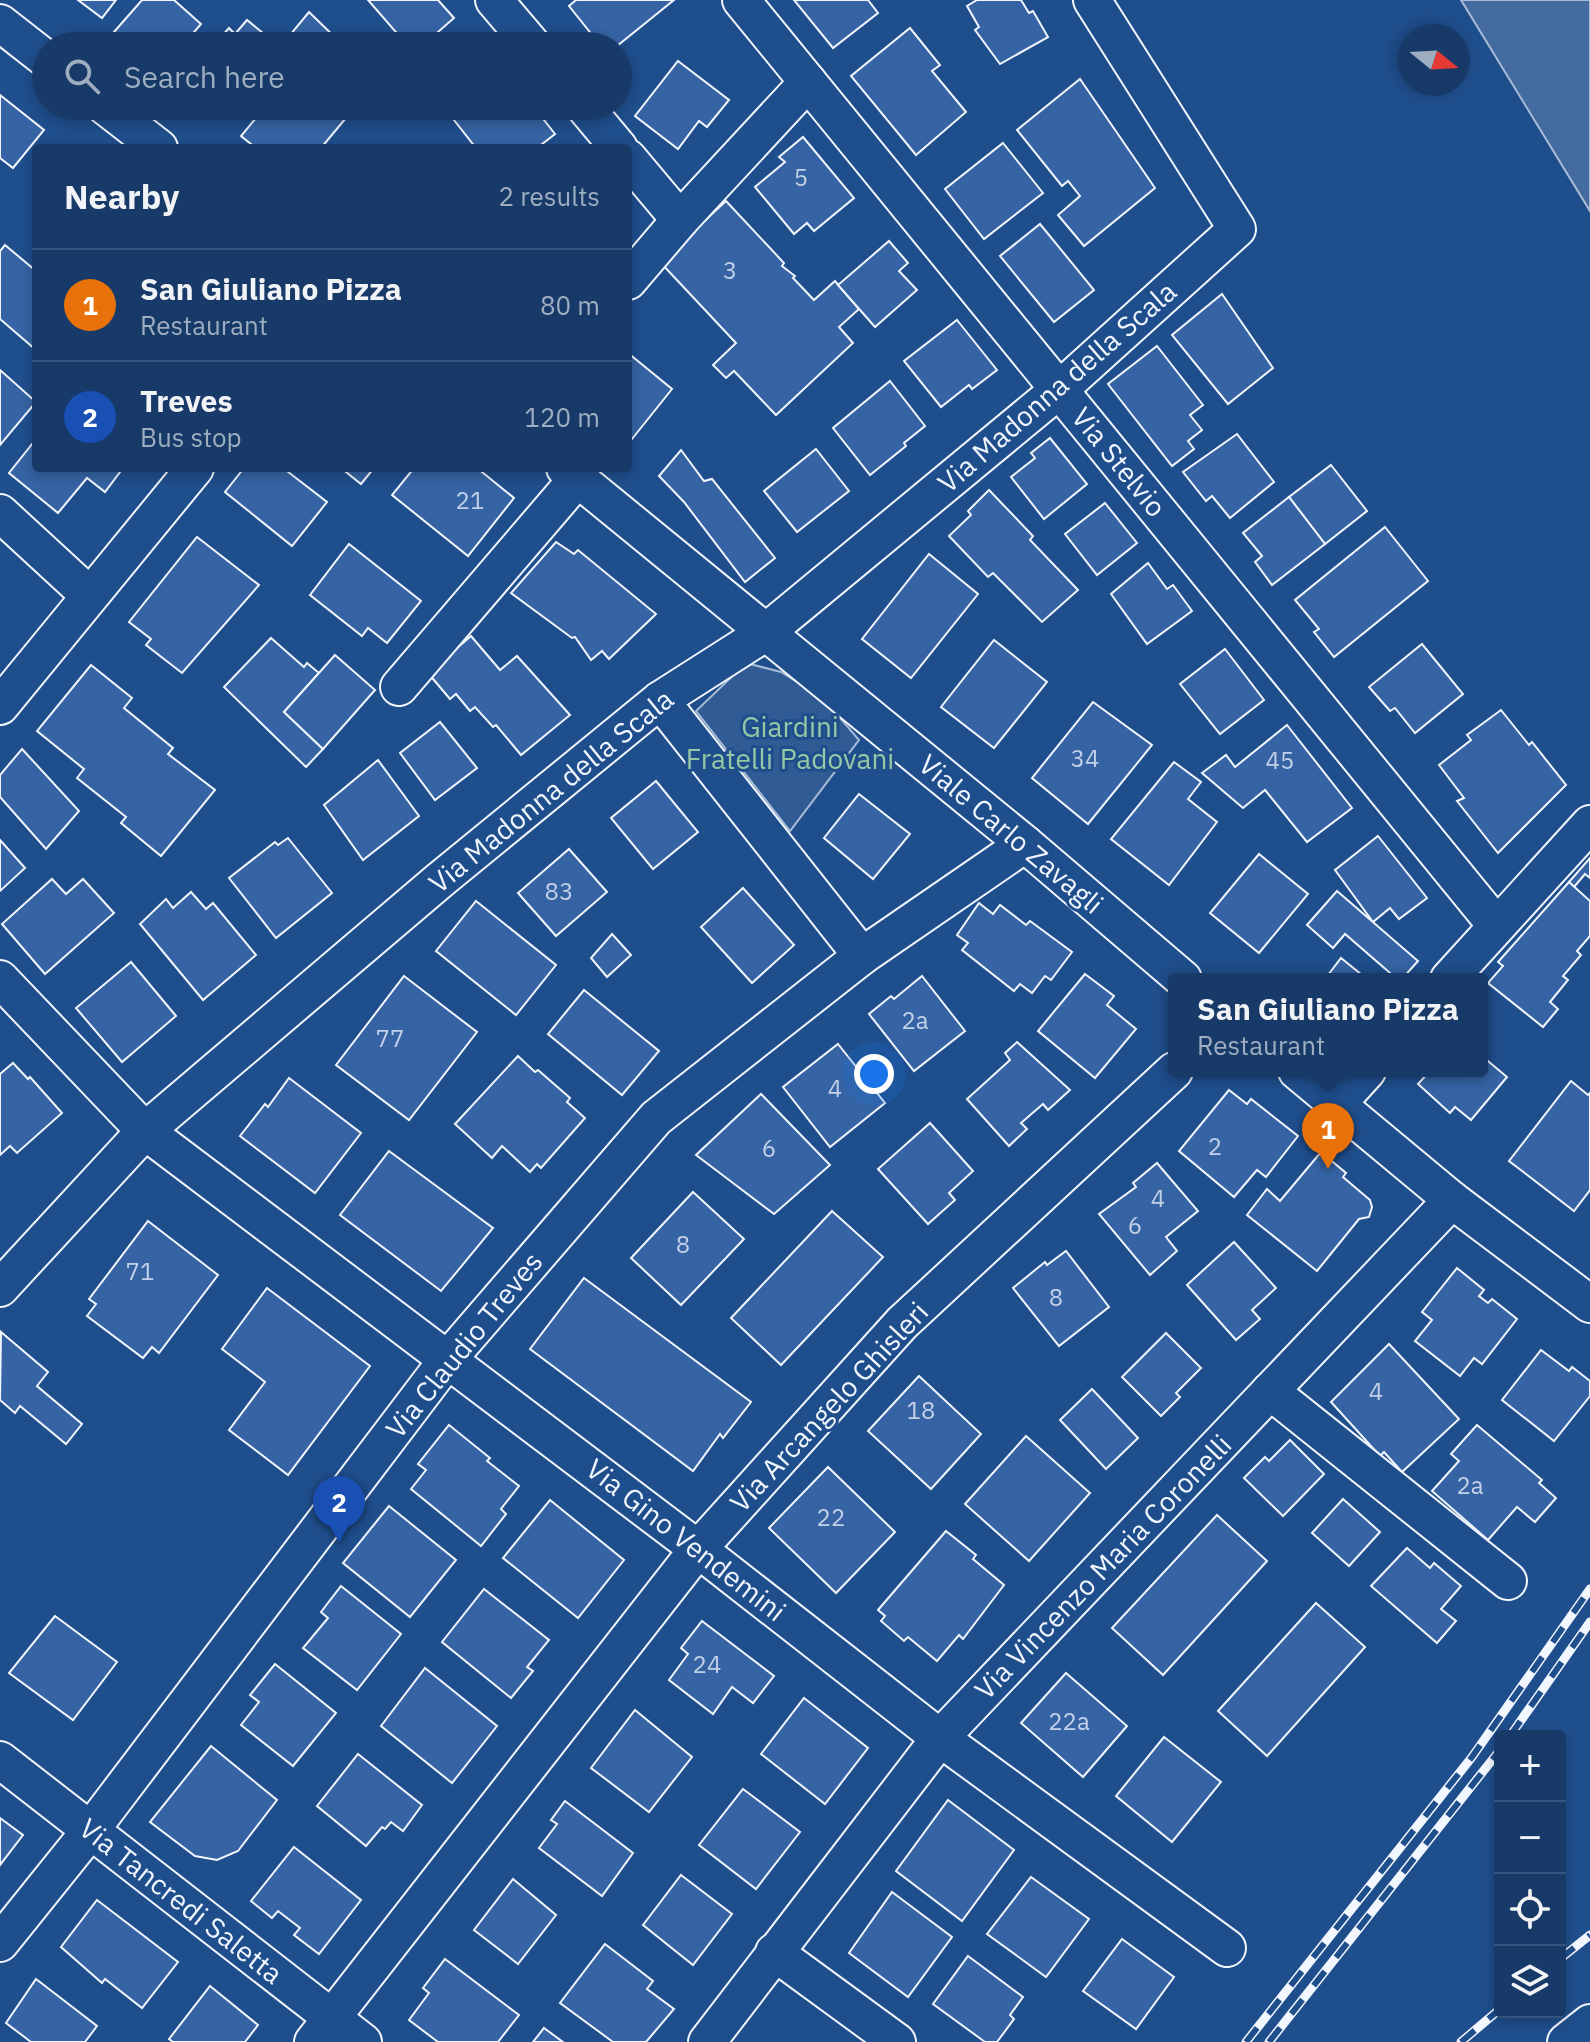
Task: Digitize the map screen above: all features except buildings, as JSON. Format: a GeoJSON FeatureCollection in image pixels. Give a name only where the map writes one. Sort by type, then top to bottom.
{"type":"FeatureCollection","features":[{"type":"Feature","properties":{"kind":"street"},"geometry":{"type":"LineString","coordinates":[[494,0],[521,32]]}},
{"type":"Feature","properties":{"kind":"street","name":"Via Stelvio"},"geometry":{"type":"LineString","coordinates":[[741,0],[1496,925]]}},
{"type":"Feature","properties":{"kind":"street","name":"Via Madonna della Scala"},"geometry":{"type":"LineString","coordinates":[[0,1288],[145,1131],[440,880],[660,700],[765,633],[1060,389],[1237,229],[1092,0]]}},
{"type":"Feature","properties":{"kind":"street"},"geometry":{"type":"LineString","coordinates":[[0,23],[32,48]]}},
{"type":"Feature","properties":{"kind":"street"},"geometry":{"type":"LineString","coordinates":[[632,276],[808,82]]}},
{"type":"Feature","properties":{"kind":"street"},"geometry":{"type":"LineString","coordinates":[[123,120],[154,144]]}},
{"type":"Feature","properties":{"kind":"street"},"geometry":{"type":"LineString","coordinates":[[596,120],[616,144]]}},
{"type":"Feature","properties":{"kind":"street"},"geometry":{"type":"LineString","coordinates":[[632,163],[680,220]]}},
{"type":"Feature","properties":{"kind":"street"},"geometry":{"type":"LineString","coordinates":[[0,706],[192,472]]}},
{"type":"Feature","properties":{"kind":"street","name":"Viale Carlo Zavagli"},"geometry":{"type":"LineString","coordinates":[[399,687],[572,473],[1025,844],[1176,973]]}},
{"type":"Feature","properties":{"kind":"street"},"geometry":{"type":"LineString","coordinates":[[0,513],[89,595]]}},
{"type":"Feature","properties":{"kind":"street"},"geometry":{"type":"LineString","coordinates":[[660,700],[862,956]]}},
{"type":"Feature","properties":{"kind":"street"},"geometry":{"type":"LineString","coordinates":[[1454,973],[1590,824]]}},
{"type":"Feature","properties":{"kind":"street","name":"Via Claudio Treves"},"geometry":{"type":"LineString","coordinates":[[0,1943],[90,1831],[448,1359],[656,1118],[862,956],[1025,844]]}},
{"type":"Feature","properties":{"kind":"street","name":"Via Gino Vendemini"},"geometry":{"type":"LineString","coordinates":[[0,979],[145,1131],[698,1549],[940,1738],[1227,1948]]}},
{"type":"Feature","properties":{"kind":"street","name":"Via Arcangelo Ghisleri"},"geometry":{"type":"LineString","coordinates":[[322,2030],[698,1549],[902,1323],[1168,1077]]}},
{"type":"Feature","properties":{"kind":"street"},"geometry":{"type":"LineString","coordinates":[[1305,1077],[1452,1200],[1590,1304]]}},
{"type":"Feature","properties":{"kind":"street"},"geometry":{"type":"LineString","coordinates":[[1338,1103],[1362,1077]]}},
{"type":"Feature","properties":{"kind":"street","name":"Via Vincenzo Maria Coronelli"},"geometry":{"type":"LineString","coordinates":[[707,2042],[940,1738],[1452,1200]]}},
{"type":"Feature","properties":{"kind":"street"},"geometry":{"type":"LineString","coordinates":[[1270,1391],[1508,1581]]}},
{"type":"Feature","properties":{"kind":"street","name":"Via Tancredi Saletta"},"geometry":{"type":"LineString","coordinates":[[0,1760],[90,1831],[322,2030],[363,2042]]}},
{"type":"Feature","properties":{"kind":"street"},"geometry":{"type":"LineString","coordinates":[[774,1952],[897,2042]]}},
{"type":"Feature","properties":{"kind":"street"},"geometry":{"type":"LineString","coordinates":[[1566,2042],[1590,2023]]}},
{"type":"Feature","properties":{"kind":"shaded area"},"geometry":{"type":"Polygon","coordinates":[[[1461,0],[1590,0],[1590,211],[1461,0]]]}},
{"type":"Feature","properties":{"kind":"shaded area","name":"Giardini Fratelli Padovani"},"geometry":{"type":"Polygon","coordinates":[[[746,663],[781,672],[824,699],[859,740],[790,831],[696,711],[746,663]]]}},
{"type":"Feature","properties":{"kind":"railway"},"geometry":{"type":"LineString","coordinates":[[1246,2042],[1472,1757],[1590,1589]]}},
{"type":"Feature","properties":{"kind":"railway"},"geometry":{"type":"LineString","coordinates":[[1514,1730],[1590,1622]]}},
{"type":"Feature","properties":{"kind":"railway"},"geometry":{"type":"LineString","coordinates":[[1269,2042],[1494,1758]]}},
{"type":"Feature","properties":{"kind":"railway"},"geometry":{"type":"LineString","coordinates":[[1566,1954],[1590,1935]]}},
{"type":"Feature","properties":{"kind":"railway"},"geometry":{"type":"LineString","coordinates":[[1461,2042],[1494,2014]]}},
{"type":"Feature","properties":{"kind":"place","name":"San Giuliano Pizza"},"geometry":{"type":"Point","coordinates":[1328,1169]}},
{"type":"Feature","properties":{"kind":"place","name":"Treves"},"geometry":{"type":"Point","coordinates":[339,1542]}}]}
